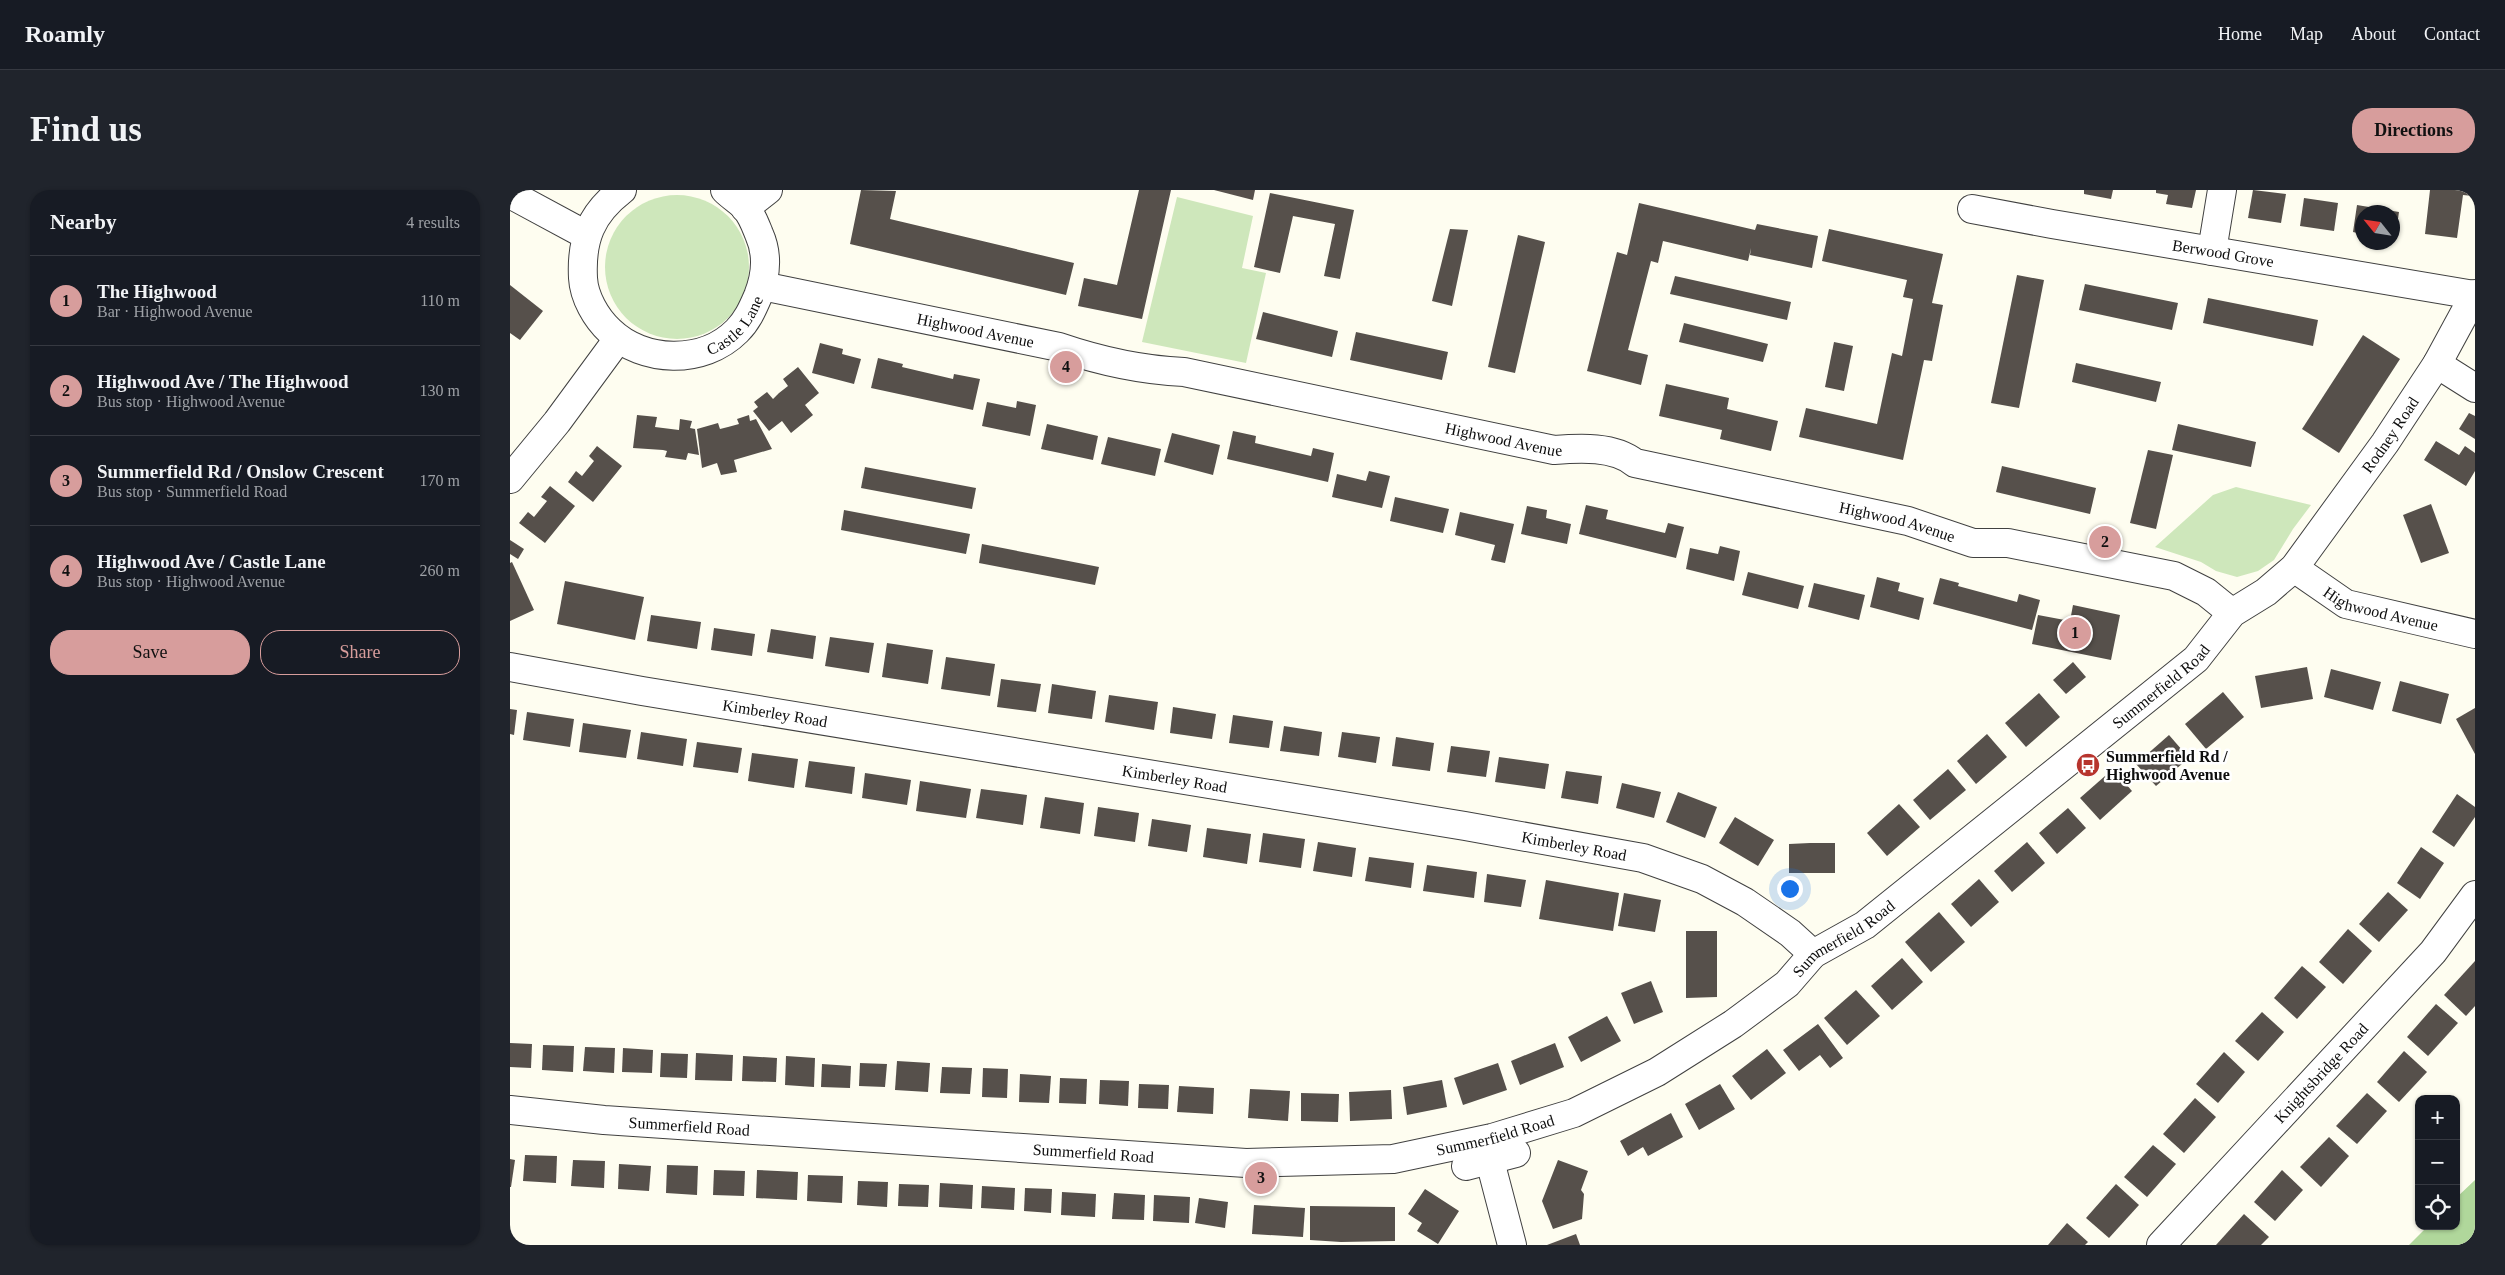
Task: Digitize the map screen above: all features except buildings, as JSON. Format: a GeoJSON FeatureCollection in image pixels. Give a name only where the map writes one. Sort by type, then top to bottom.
{"type":"FeatureCollection","features":[{"type":"Feature","properties":{"kind":"street","name":"Castle Lane"},"geometry":{"type":"LineString","coordinates":[[622,190],[605,204],[586,235],[582,256],[583,284],[590,303],[603,325],[618,339],[650,354],[682,356],[710,349],[736,333],[750,315],[762,286],[765,258],[762,242],[752,218],[745,208],[725,190]]}},
{"type":"Feature","properties":{"kind":"street"},"geometry":{"type":"LineString","coordinates":[[745,208],[768,190]]}},
{"type":"Feature","properties":{"kind":"street"},"geometry":{"type":"LineString","coordinates":[[2212,251],[2222,190]]}},
{"type":"Feature","properties":{"kind":"street"},"geometry":{"type":"LineString","coordinates":[[510,194],[586,235]]}},
{"type":"Feature","properties":{"kind":"street","name":"Berwood Grove"},"geometry":{"type":"LineString","coordinates":[[1972,209],[2475,294]]}},
{"type":"Feature","properties":{"kind":"street","name":"Highwood Avenue"},"geometry":{"type":"LineString","coordinates":[[762,286],[1059,346],[1100,362],[1146,370],[1184,372],[1554,450],[1581,448],[1626,456],[1635,463],[1908,521],[1973,543],[2008,543],[2174,576],[2206,592],[2232,612]]}},
{"type":"Feature","properties":{"kind":"street","name":"Rodney Road"},"geometry":{"type":"LineString","coordinates":[[2294,568],[2385,443],[2437,364],[2475,294]]}},
{"type":"Feature","properties":{"kind":"street"},"geometry":{"type":"LineString","coordinates":[[510,479],[557,422],[618,339]]}},
{"type":"Feature","properties":{"kind":"street"},"geometry":{"type":"LineString","coordinates":[[2437,364],[2475,388]]}},
{"type":"Feature","properties":{"kind":"street","name":"Highwood Avenue"},"geometry":{"type":"LineString","coordinates":[[2294,568],[2346,604],[2475,634]]}},
{"type":"Feature","properties":{"kind":"street","name":"Summerfield Road"},"geometry":{"type":"LineString","coordinates":[[510,1110],[604,1120],[1246,1163],[1394,1159],[1492,1138],[1574,1113],[1657,1072],[1733,1024],[1787,984],[1814,954],[1865,924],[2196,659],[2232,612],[2266,592],[2294,568]]}},
{"type":"Feature","properties":{"kind":"street","name":"Kimberley Road"},"geometry":{"type":"LineString","coordinates":[[510,667],[642,691],[1465,826],[1643,858],[1702,878],[1745,902],[1790,933],[1814,954]]}},
{"type":"Feature","properties":{"kind":"street","name":"Knightsbridge Road"},"geometry":{"type":"LineString","coordinates":[[2160,1245],[2433,952],[2475,895]]}},
{"type":"Feature","properties":{"kind":"street"},"geometry":{"type":"LineString","coordinates":[[1512,1245],[1478,1164],[1516,1153]]}},
{"type":"Feature","properties":{"kind":"green space"},"geometry":{"type":"Polygon","coordinates":[[[677,195],[705,200],[728,216],[744,239],[749,267],[744,295],[728,318],[705,334],[677,339],[649,334],[626,318],[610,295],[605,267],[610,239],[626,216],[649,200],[677,195]]]}},
{"type":"Feature","properties":{"kind":"green space"},"geometry":{"type":"Polygon","coordinates":[[[1177,197],[1253,216],[1242,268],[1266,273],[1246,363],[1142,342],[1177,197]]]}},
{"type":"Feature","properties":{"kind":"green space"},"geometry":{"type":"Polygon","coordinates":[[[2236,487],[2311,505],[2293,529],[2274,560],[2258,571],[2237,577],[2216,571],[2201,562],[2155,547],[2213,495],[2236,487]]]}},
{"type":"Feature","properties":{"kind":"green space"},"geometry":{"type":"Polygon","coordinates":[[[2475,1180],[2475,1245],[2409,1245],[2424,1230],[2460,1230],[2460,1194],[2475,1180]]]}},
{"type":"Feature","properties":{"kind":"place","name":"Highwood Ave / Castle Lane"},"geometry":{"type":"Point","coordinates":[1066,367]}},
{"type":"Feature","properties":{"kind":"place","name":"Highwood Ave / The Highwood"},"geometry":{"type":"Point","coordinates":[2105,542]}},
{"type":"Feature","properties":{"kind":"place","name":"The Highwood"},"geometry":{"type":"Point","coordinates":[2075,633]}},
{"type":"Feature","properties":{"kind":"place","name":"Summerfield Rd / Highwood Avenue"},"geometry":{"type":"Point","coordinates":[2088,765]}},
{"type":"Feature","properties":{"kind":"place","name":"Summerfield Rd / Onslow Crescent"},"geometry":{"type":"Point","coordinates":[1261,1178]}}]}
